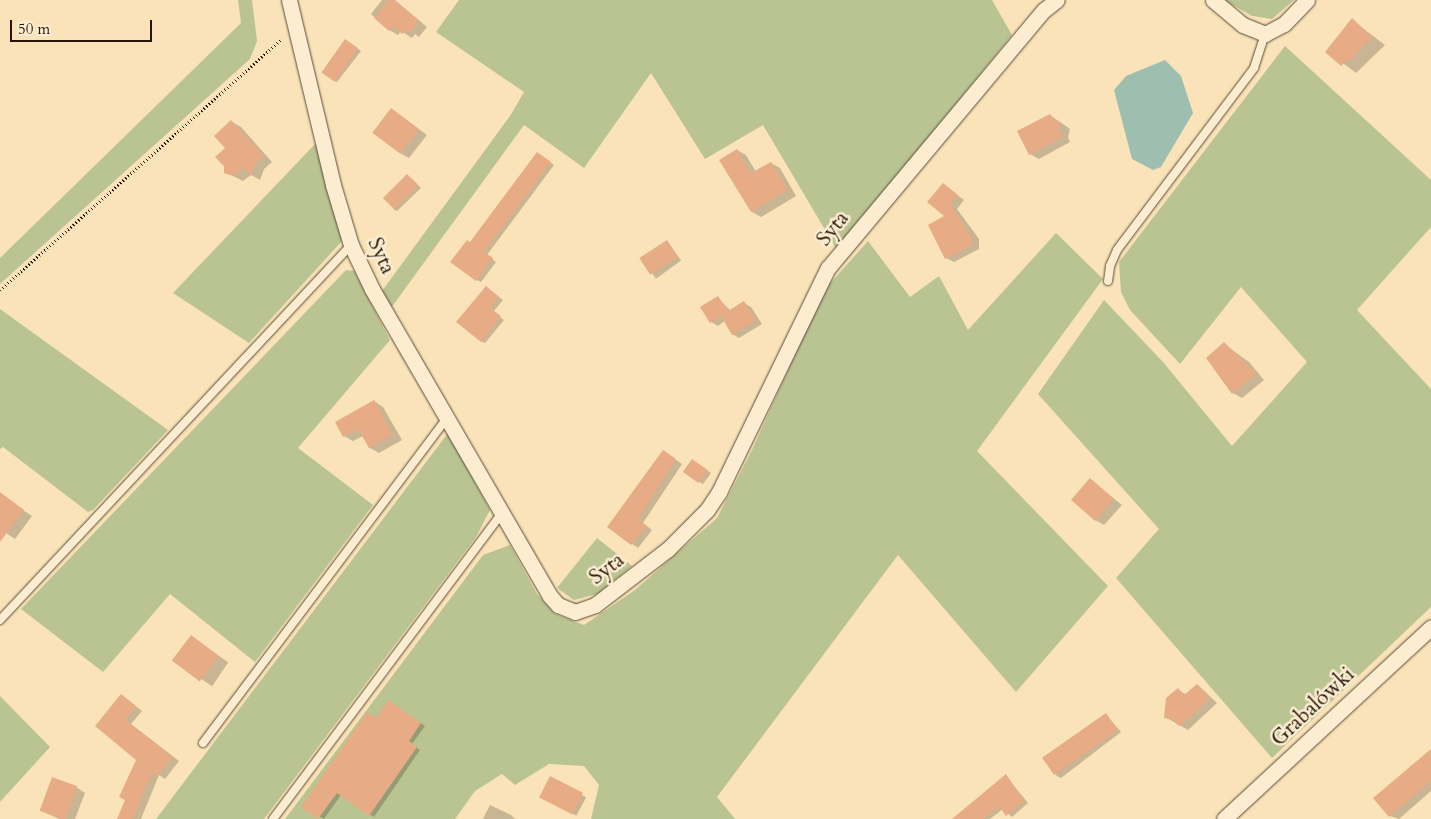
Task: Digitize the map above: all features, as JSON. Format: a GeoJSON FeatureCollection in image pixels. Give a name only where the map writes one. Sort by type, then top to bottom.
{"type":"FeatureCollection","features":[{"type":"Feature","properties":{"kind":"street","name":"Syta"},"geometry":{"type":"LineString","coordinates":[[289,0],[333,185],[351,245],[398,338],[550,596],[558,605],[575,612],[596,605],[688,532],[719,492],[828,268],[1044,10],[1057,0]]}},
{"type":"Feature","properties":{"kind":"street"},"geometry":{"type":"LineString","coordinates":[[1213,0],[1243,25],[1265,34],[1284,24],[1307,0]]}},
{"type":"Feature","properties":{"kind":"street","name":"Grabalówki"},"geometry":{"type":"LineString","coordinates":[[1224,819],[1431,627]]}},
{"type":"Feature","properties":{"kind":"lane"},"geometry":{"type":"LineString","coordinates":[[1108,281],[1117,250],[1254,68],[1265,34]]}},
{"type":"Feature","properties":{"kind":"lane"},"geometry":{"type":"LineString","coordinates":[[0,620],[351,245]]}},
{"type":"Feature","properties":{"kind":"lane"},"geometry":{"type":"LineString","coordinates":[[203,743],[446,419]]}},
{"type":"Feature","properties":{"kind":"lane"},"geometry":{"type":"LineString","coordinates":[[274,819],[501,514]]}},
{"type":"Feature","properties":{"kind":"path"},"geometry":{"type":"LineString","coordinates":[[0,290],[296,27]]}},
{"type":"Feature","properties":{"kind":"green space"},"geometry":{"type":"Polygon","coordinates":[[[238,0],[252,0],[257,41],[250,59],[0,284],[0,258],[241,23],[238,0]]]}},
{"type":"Feature","properties":{"kind":"green space"},"geometry":{"type":"Polygon","coordinates":[[[459,0],[992,0],[1012,35],[837,250],[763,125],[705,159],[651,73],[584,168],[524,125],[391,308],[382,291],[510,116],[524,92],[436,32],[459,0]]]}},
{"type":"Feature","properties":{"kind":"green space"},"geometry":{"type":"Polygon","coordinates":[[[1224,0],[1294,0],[1272,19],[1252,16],[1224,0]]]}},
{"type":"Feature","properties":{"kind":"green space"},"geometry":{"type":"Polygon","coordinates":[[[1285,46],[1431,180],[1431,227],[1357,310],[1431,389],[1431,607],[1272,758],[1116,578],[1159,529],[1038,394],[1104,300],[1163,362],[1232,446],[1307,362],[1241,287],[1180,364],[1130,310],[1121,292],[1119,262],[1285,46]]]}},
{"type":"Feature","properties":{"kind":"green space"},"geometry":{"type":"Polygon","coordinates":[[[317,142],[342,241],[249,343],[173,293],[317,142]]]}},
{"type":"Feature","properties":{"kind":"green space"},"geometry":{"type":"Polygon","coordinates":[[[1056,233],[1103,279],[977,451],[1108,586],[1016,692],[898,555],[717,797],[735,819],[591,819],[599,785],[584,766],[549,764],[515,785],[502,774],[475,791],[455,819],[285,819],[483,555],[510,545],[537,594],[555,614],[584,625],[635,590],[717,518],[752,450],[824,290],[868,241],[910,297],[939,276],[968,330],[1056,233]]]}},
{"type":"Feature","properties":{"kind":"green space"},"geometry":{"type":"Polygon","coordinates":[[[346,270],[354,271],[390,340],[298,448],[373,505],[255,662],[170,594],[103,672],[21,609],[346,270]]]}},
{"type":"Feature","properties":{"kind":"green space"},"geometry":{"type":"Polygon","coordinates":[[[0,309],[168,430],[93,510],[88,512],[3,447],[0,449],[0,309]]]}},
{"type":"Feature","properties":{"kind":"green space"},"geometry":{"type":"Polygon","coordinates":[[[448,433],[490,510],[476,537],[264,819],[156,819],[448,433]]]}},
{"type":"Feature","properties":{"kind":"green space"},"geometry":{"type":"Polygon","coordinates":[[[597,538],[632,566],[597,594],[574,600],[557,588],[597,538]]]}},
{"type":"Feature","properties":{"kind":"green space"},"geometry":{"type":"Polygon","coordinates":[[[0,696],[50,747],[0,802],[0,696]]]}},
{"type":"Feature","properties":{"kind":"shaded area"},"geometry":{"type":"Polygon","coordinates":[[[1165,60],[1181,76],[1193,113],[1161,167],[1153,170],[1132,159],[1114,90],[1126,76],[1165,60]]]}},
{"type":"Feature","properties":{"kind":"building"},"geometry":{"type":"Polygon","coordinates":[[[388,0],[394,0],[419,21],[410,33],[406,29],[402,34],[393,26],[389,31],[374,18],[388,0]]]}},
{"type":"Feature","properties":{"kind":"building"},"geometry":{"type":"Polygon","coordinates":[[[1352,18],[1372,37],[1349,62],[1347,60],[1341,66],[1325,52],[1352,18]]]}},
{"type":"Feature","properties":{"kind":"building"},"geometry":{"type":"Polygon","coordinates":[[[345,39],[358,48],[335,82],[321,73],[345,39]]]}},
{"type":"Feature","properties":{"kind":"building"},"geometry":{"type":"Polygon","coordinates":[[[391,108],[419,129],[400,154],[372,133],[391,108]]]}},
{"type":"Feature","properties":{"kind":"building"},"geometry":{"type":"Polygon","coordinates":[[[1050,114],[1054,120],[1061,123],[1059,131],[1062,137],[1029,155],[1017,131],[1050,114]]]}},
{"type":"Feature","properties":{"kind":"building"},"geometry":{"type":"Polygon","coordinates":[[[231,120],[264,156],[255,164],[251,176],[244,168],[233,176],[224,173],[224,166],[215,157],[225,148],[214,136],[231,120]]]}},
{"type":"Feature","properties":{"kind":"building"},"geometry":{"type":"Polygon","coordinates":[[[737,149],[751,173],[771,162],[788,190],[751,212],[719,160],[737,149]]]}},
{"type":"Feature","properties":{"kind":"building"},"geometry":{"type":"Polygon","coordinates":[[[537,152],[551,162],[484,252],[493,258],[476,281],[450,262],[467,240],[470,242],[537,152]]]}},
{"type":"Feature","properties":{"kind":"building"},"geometry":{"type":"Polygon","coordinates":[[[407,174],[418,185],[394,209],[383,198],[407,174]]]}},
{"type":"Feature","properties":{"kind":"building"},"geometry":{"type":"Polygon","coordinates":[[[943,183],[958,195],[950,204],[972,238],[972,245],[945,259],[928,225],[944,216],[927,202],[943,183]]]}},
{"type":"Feature","properties":{"kind":"building"},"geometry":{"type":"Polygon","coordinates":[[[667,240],[678,257],[650,275],[639,258],[667,240]]]}},
{"type":"Feature","properties":{"kind":"building"},"geometry":{"type":"Polygon","coordinates":[[[486,286],[499,297],[490,308],[501,316],[481,342],[456,322],[486,286]]]}},
{"type":"Feature","properties":{"kind":"building"},"geometry":{"type":"Polygon","coordinates":[[[718,296],[728,311],[744,301],[756,320],[732,335],[721,316],[710,323],[700,307],[718,296]]]}},
{"type":"Feature","properties":{"kind":"building"},"geometry":{"type":"Polygon","coordinates":[[[1224,342],[1256,374],[1232,394],[1206,358],[1224,342]]]}},
{"type":"Feature","properties":{"kind":"building"},"geometry":{"type":"Polygon","coordinates":[[[374,400],[393,435],[369,448],[358,429],[343,437],[335,422],[374,400]]]}},
{"type":"Feature","properties":{"kind":"building"},"geometry":{"type":"Polygon","coordinates":[[[663,450],[676,459],[638,519],[647,526],[631,545],[607,527],[663,450]]]}},
{"type":"Feature","properties":{"kind":"building"},"geometry":{"type":"Polygon","coordinates":[[[692,459],[708,470],[698,483],[683,472],[692,459]]]}},
{"type":"Feature","properties":{"kind":"building"},"geometry":{"type":"Polygon","coordinates":[[[1090,478],[1114,499],[1095,521],[1071,500],[1090,478]]]}},
{"type":"Feature","properties":{"kind":"building"},"geometry":{"type":"Polygon","coordinates":[[[0,492],[24,510],[0,542],[0,492]]]}},
{"type":"Feature","properties":{"kind":"building"},"geometry":{"type":"Polygon","coordinates":[[[191,635],[219,656],[200,682],[172,661],[191,635]]]}},
{"type":"Feature","properties":{"kind":"building"},"geometry":{"type":"Polygon","coordinates":[[[1197,684],[1209,698],[1197,711],[1179,726],[1172,719],[1164,718],[1166,698],[1178,688],[1184,695],[1197,684]]]}},
{"type":"Feature","properties":{"kind":"building"},"geometry":{"type":"Polygon","coordinates":[[[121,694],[136,706],[125,720],[173,757],[157,776],[152,772],[133,819],[117,819],[125,800],[119,797],[136,760],[95,726],[121,694]]]}},
{"type":"Feature","properties":{"kind":"building"},"geometry":{"type":"Polygon","coordinates":[[[388,700],[421,723],[409,741],[417,747],[369,816],[337,793],[318,819],[301,807],[367,712],[376,718],[388,700]]]}},
{"type":"Feature","properties":{"kind":"building"},"geometry":{"type":"Polygon","coordinates":[[[1106,713],[1118,730],[1054,775],[1042,758],[1106,713]]]}},
{"type":"Feature","properties":{"kind":"building"},"geometry":{"type":"Polygon","coordinates":[[[1431,749],[1431,781],[1389,817],[1373,798],[1431,749]]]}},
{"type":"Feature","properties":{"kind":"building"},"geometry":{"type":"Polygon","coordinates":[[[1006,774],[1024,801],[1017,807],[1006,816],[999,806],[984,819],[952,819],[1006,774]]]}},
{"type":"Feature","properties":{"kind":"building"},"geometry":{"type":"Polygon","coordinates":[[[550,776],[583,793],[572,814],[539,797],[550,776]]]}},
{"type":"Feature","properties":{"kind":"building"},"geometry":{"type":"Polygon","coordinates":[[[52,777],[77,786],[65,819],[40,811],[52,777]]]}}]}
